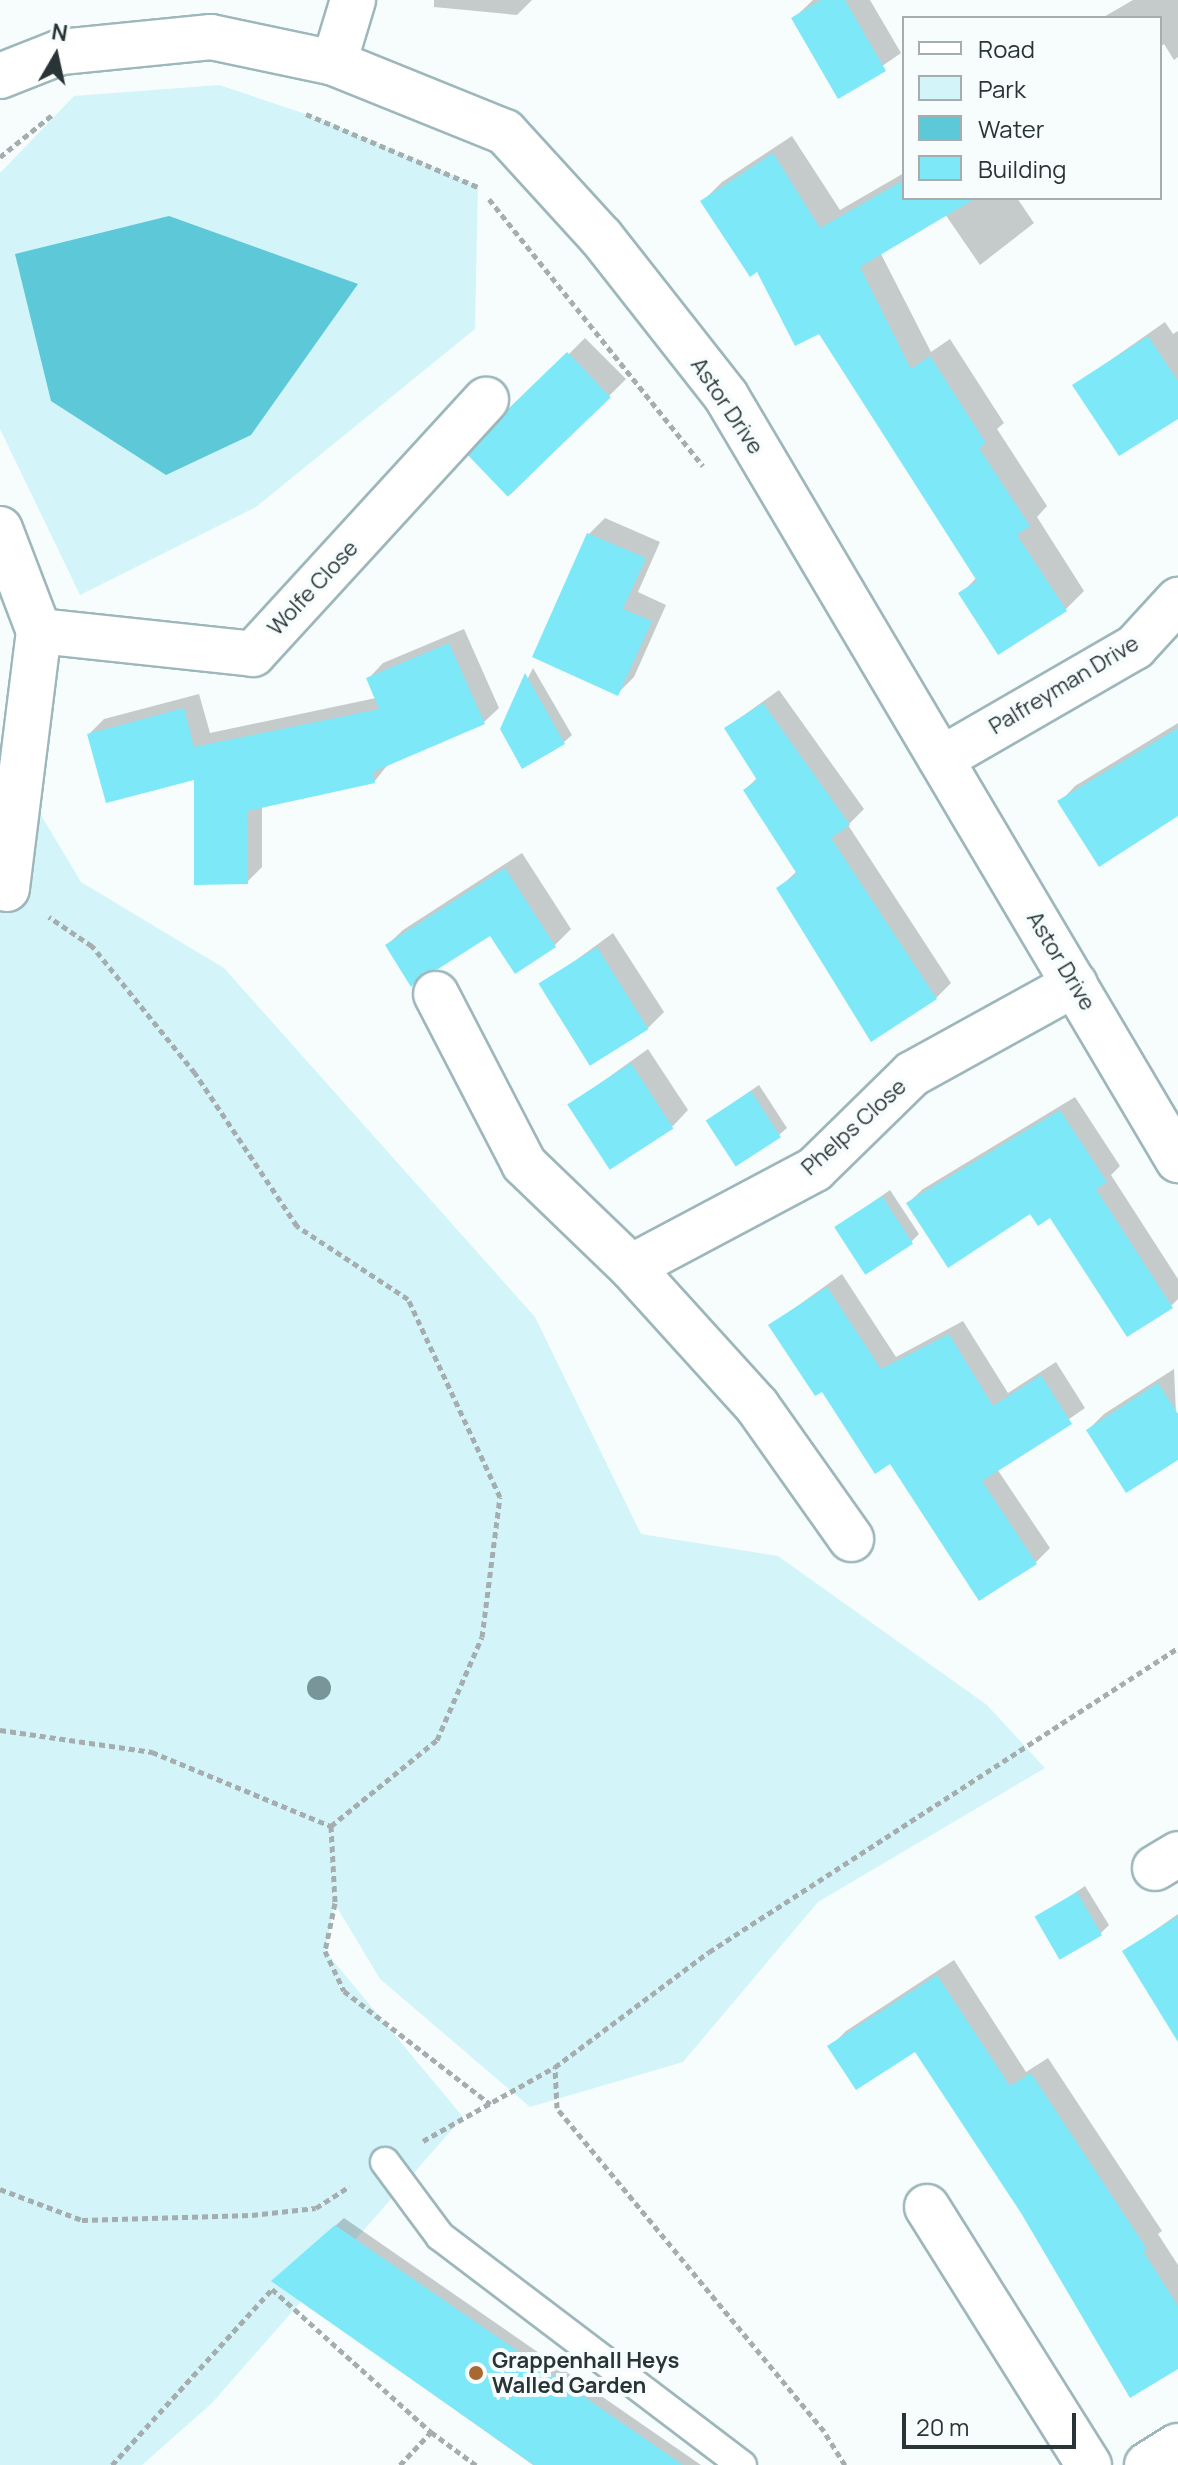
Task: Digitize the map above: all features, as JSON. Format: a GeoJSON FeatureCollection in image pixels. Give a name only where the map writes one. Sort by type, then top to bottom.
{"type":"FeatureCollection","features":[{"type":"Feature","properties":{"kind":"street"},"geometry":{"type":"LineString","coordinates":[[334,63],[353,0]]}},
{"type":"Feature","properties":{"kind":"street","name":"Astor Drive"},"geometry":{"type":"LineString","coordinates":[[0,76],[61,52],[211,37],[334,63],[505,132],[611,249],[726,396],[1178,1160]]}},
{"type":"Feature","properties":{"kind":"street","name":"Wolfe Close"},"geometry":{"type":"LineString","coordinates":[[39,631],[253,654],[486,400]]}},
{"type":"Feature","properties":{"kind":"street"},"geometry":{"type":"LineString","coordinates":[[0,529],[39,631],[7,889]]}},
{"type":"Feature","properties":{"kind":"street","name":"Palfreyman Drive"},"geometry":{"type":"LineString","coordinates":[[941,759],[1135,647],[1178,600]]}},
{"type":"Feature","properties":{"kind":"street","name":"Phelps Close"},"geometry":{"type":"LineString","coordinates":[[631,1267],[815,1169],[912,1074],[1075,984]]}},
{"type":"Feature","properties":{"kind":"street"},"geometry":{"type":"LineString","coordinates":[[436,994],[524,1164],[631,1267],[757,1406],[851,1539]]}},
{"type":"Feature","properties":{"kind":"street"},"geometry":{"type":"LineString","coordinates":[[927,2207],[1089,2465]]}},
{"type":"Feature","properties":{"kind":"street"},"geometry":{"type":"LineString","coordinates":[[1147,2465],[1178,2446]]}},
{"type":"Feature","properties":{"kind":"lane"},"geometry":{"type":"LineString","coordinates":[[385,2162],[440,2236],[742,2465]]}},
{"type":"Feature","properties":{"kind":"path"},"geometry":{"type":"LineString","coordinates":[[0,157],[64,104]]}},
{"type":"Feature","properties":{"kind":"path"},"geometry":{"type":"LineString","coordinates":[[290,109],[478,186],[708,474],[766,464]]}},
{"type":"Feature","properties":{"kind":"path"},"geometry":{"type":"LineString","coordinates":[[7,889],[92,946],[195,1073],[297,1226],[408,1299],[500,1497],[482,1637],[437,1740],[331,1826]]}},
{"type":"Feature","properties":{"kind":"path"},"geometry":{"type":"LineString","coordinates":[[0,2189],[82,2220],[252,2215],[316,2208],[385,2162],[555,2067],[709,1952],[1178,1648]]}},
{"type":"Feature","properties":{"kind":"path"},"geometry":{"type":"LineString","coordinates":[[0,1730],[152,1752],[331,1826]]}},
{"type":"Feature","properties":{"kind":"path"},"geometry":{"type":"LineString","coordinates":[[331,1826],[335,1903],[325,1951],[344,1991],[490,2104]]}},
{"type":"Feature","properties":{"kind":"path"},"geometry":{"type":"LineString","coordinates":[[555,2067],[557,2108],[824,2431],[845,2465]]}},
{"type":"Feature","properties":{"kind":"path"},"geometry":{"type":"LineString","coordinates":[[112,2465],[272,2289],[431,2432],[476,2465]]}},
{"type":"Feature","properties":{"kind":"path"},"geometry":{"type":"LineString","coordinates":[[400,2465],[431,2432]]}},
{"type":"Feature","properties":{"kind":"green space"},"geometry":{"type":"Polygon","coordinates":[[[219,85],[318,118],[478,186],[475,329],[256,507],[80,595],[0,429],[0,173],[74,96],[219,85]]]}},
{"type":"Feature","properties":{"kind":"green space"},"geometry":{"type":"Polygon","coordinates":[[[0,790],[26,790],[81,882],[224,968],[535,1317],[641,1534],[778,1556],[987,1705],[1045,1768],[818,1902],[683,2062],[530,2107],[380,1979],[335,1904],[325,1951],[463,2117],[212,2403],[142,2465],[0,2465],[0,790]]]}},
{"type":"Feature","properties":{"kind":"water"},"geometry":{"type":"Polygon","coordinates":[[[169,216],[358,284],[251,435],[166,475],[51,401],[15,254],[169,216]]]}},
{"type":"Feature","properties":{"kind":"building"},"geometry":{"type":"Polygon","coordinates":[[[821,0],[845,0],[886,71],[838,99],[791,18],[821,0]]]}},
{"type":"Feature","properties":{"kind":"building"},"geometry":{"type":"Polygon","coordinates":[[[773,153],[820,228],[902,181],[902,200],[973,200],[860,267],[911,369],[930,356],[986,443],[979,448],[1030,526],[1017,535],[1067,611],[998,655],[958,593],[977,581],[819,334],[795,346],[757,272],[750,277],[700,201],[773,153]]]}},
{"type":"Feature","properties":{"kind":"building"},"geometry":{"type":"Polygon","coordinates":[[[1148,336],[1178,381],[1178,419],[1119,456],[1072,385],[1148,336]]]}},
{"type":"Feature","properties":{"kind":"building"},"geometry":{"type":"Polygon","coordinates":[[[567,352],[611,397],[508,497],[464,451],[567,352]]]}},
{"type":"Feature","properties":{"kind":"building"},"geometry":{"type":"Polygon","coordinates":[[[587,533],[646,558],[623,609],[652,621],[618,696],[532,657],[587,533]]]}},
{"type":"Feature","properties":{"kind":"building"},"geometry":{"type":"Polygon","coordinates":[[[449,643],[485,724],[373,772],[375,783],[247,811],[248,884],[194,885],[194,780],[106,803],[87,734],[184,708],[194,747],[379,709],[366,678],[449,643]]]}},
{"type":"Feature","properties":{"kind":"building"},"geometry":{"type":"Polygon","coordinates":[[[525,673],[565,744],[522,769],[500,729],[525,673]]]}},
{"type":"Feature","properties":{"kind":"building"},"geometry":{"type":"Polygon","coordinates":[[[763,703],[850,825],[831,838],[937,999],[871,1042],[776,888],[797,874],[743,790],[757,780],[724,728],[763,703]]]}},
{"type":"Feature","properties":{"kind":"building"},"geometry":{"type":"Polygon","coordinates":[[[1178,728],[1178,816],[1099,867],[1057,801],[1178,728]]]}},
{"type":"Feature","properties":{"kind":"building"},"geometry":{"type":"Polygon","coordinates":[[[505,868],[556,947],[515,974],[490,936],[438,969],[424,972],[411,987],[385,945],[505,868]]]}},
{"type":"Feature","properties":{"kind":"building"},"geometry":{"type":"Polygon","coordinates":[[[597,947],[648,1029],[590,1066],[538,984],[597,947]]]}},
{"type":"Feature","properties":{"kind":"building"},"geometry":{"type":"Polygon","coordinates":[[[631,1063],[673,1128],[610,1170],[567,1104],[631,1063]]]}},
{"type":"Feature","properties":{"kind":"building"},"geometry":{"type":"Polygon","coordinates":[[[751,1091],[781,1137],[736,1167],[706,1120],[751,1091]]]}},
{"type":"Feature","properties":{"kind":"building"},"geometry":{"type":"Polygon","coordinates":[[[1060,1110],[1107,1182],[1096,1189],[1173,1308],[1127,1337],[1050,1218],[1038,1226],[1030,1214],[948,1268],[906,1203],[1060,1110]]]}},
{"type":"Feature","properties":{"kind":"building"},"geometry":{"type":"Polygon","coordinates":[[[882,1196],[913,1244],[865,1275],[834,1227],[882,1196]]]}},
{"type":"Feature","properties":{"kind":"building"},"geometry":{"type":"Polygon","coordinates":[[[827,1287],[881,1369],[949,1334],[993,1406],[1041,1375],[1072,1424],[982,1481],[1037,1564],[979,1601],[890,1464],[875,1474],[822,1392],[815,1396],[768,1325],[827,1287]]]}},
{"type":"Feature","properties":{"kind":"building"},"geometry":{"type":"Polygon","coordinates":[[[1158,1383],[1178,1414],[1178,1460],[1126,1493],[1086,1430],[1158,1383]]]}},
{"type":"Feature","properties":{"kind":"building"},"geometry":{"type":"Polygon","coordinates":[[[1077,1892],[1102,1935],[1060,1960],[1035,1916],[1077,1892]]]}},
{"type":"Feature","properties":{"kind":"building"},"geometry":{"type":"Polygon","coordinates":[[[1178,1916],[1178,2042],[1122,1951],[1178,1916]]]}},
{"type":"Feature","properties":{"kind":"building"},"geometry":{"type":"Polygon","coordinates":[[[937,1975],[1010,2086],[1031,2073],[1147,2249],[1143,2251],[1178,2306],[1178,2369],[1130,2398],[1021,2213],[915,2052],[856,2090],[827,2046],[937,1975]]]}},
{"type":"Feature","properties":{"kind":"building","name":"Grappenhall Heys Walled Garden"},"geometry":{"type":"Polygon","coordinates":[[[335,2225],[683,2465],[534,2465],[271,2281],[335,2225]]]}},
{"type":"Feature","properties":{"kind":"place","name":"Grappenhall Heys Walled Garden"},"geometry":{"type":"Point","coordinates":[476,2373]}}]}
